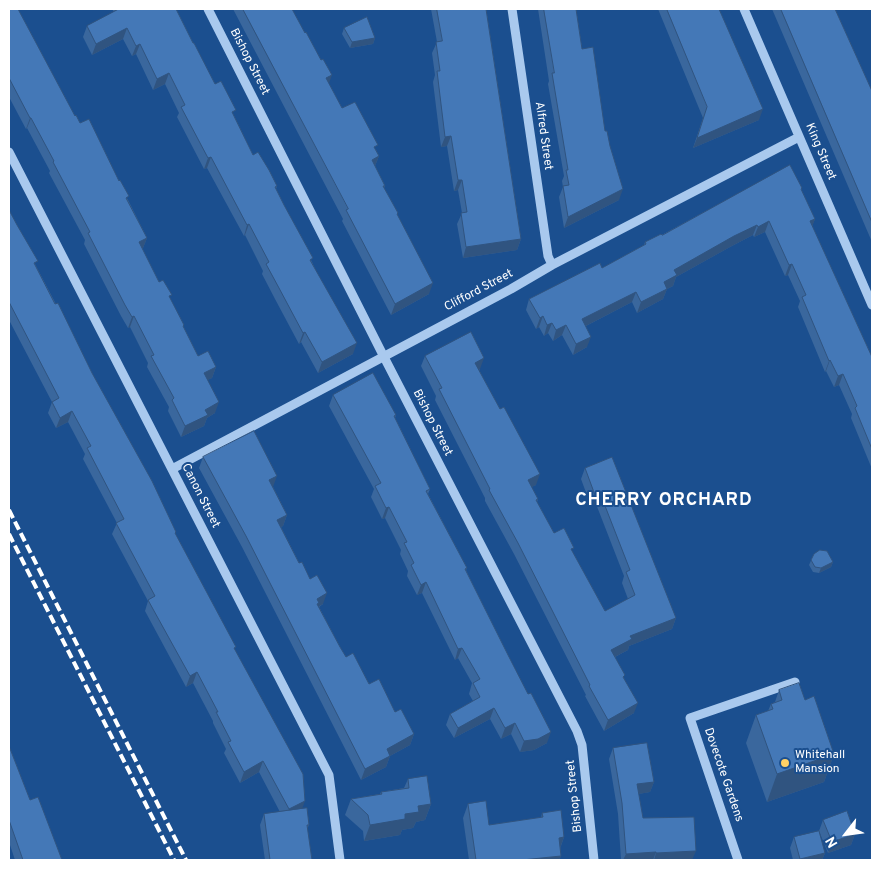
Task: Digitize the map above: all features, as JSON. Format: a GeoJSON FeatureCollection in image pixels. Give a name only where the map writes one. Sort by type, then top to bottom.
{"type":"FeatureCollection","features":[{"type":"Feature","properties":{"kind":"street","name":"Bishop Street"},"geometry":{"type":"LineString","coordinates":[[208,9],[384,357],[577,731],[582,746],[594,860]]}},
{"type":"Feature","properties":{"kind":"street","name":"Alfred Street"},"geometry":{"type":"LineString","coordinates":[[512,9],[548,256],[552,265]]}},
{"type":"Feature","properties":{"kind":"street","name":"King Street"},"geometry":{"type":"LineString","coordinates":[[744,9],[872,306]]}},
{"type":"Feature","properties":{"kind":"street","name":"Clifford Street"},"geometry":{"type":"LineString","coordinates":[[172,469],[384,357],[552,265],[799,137]]}},
{"type":"Feature","properties":{"kind":"street","name":"Canon Street"},"geometry":{"type":"LineString","coordinates":[[9,152],[329,775],[340,860]]}},
{"type":"Feature","properties":{"kind":"street","name":"Dovecote Gardens"},"geometry":{"type":"LineString","coordinates":[[738,860],[690,718],[795,682]]}},
{"type":"Feature","properties":{"kind":"building"},"geometry":{"type":"Polygon","coordinates":[[[9,9],[18,9],[80,123],[89,119],[119,181],[129,196],[126,198],[147,238],[139,242],[159,282],[163,280],[172,295],[169,296],[198,356],[208,351],[216,367],[204,373],[219,402],[205,410],[208,415],[185,426],[172,400],[174,398],[151,356],[154,355],[134,316],[132,317],[125,305],[54,161],[9,78],[9,9]]]}},
{"type":"Feature","properties":{"kind":"building"},"geometry":{"type":"Polygon","coordinates":[[[119,9],[176,9],[215,84],[221,81],[236,110],[232,112],[253,155],[258,152],[269,170],[284,205],[313,258],[310,260],[357,343],[322,362],[305,332],[303,333],[266,264],[269,262],[249,224],[247,225],[211,157],[208,158],[181,107],[185,105],[169,73],[157,79],[140,44],[136,46],[127,28],[96,44],[87,26],[119,9]]]}},
{"type":"Feature","properties":{"kind":"building"},"geometry":{"type":"Polygon","coordinates":[[[243,9],[292,9],[321,60],[323,59],[332,75],[326,78],[342,108],[355,102],[378,145],[374,147],[379,156],[372,160],[385,186],[383,186],[433,283],[395,304],[346,210],[348,209],[243,9]]]}},
{"type":"Feature","properties":{"kind":"building"},"geometry":{"type":"Polygon","coordinates":[[[437,9],[486,9],[521,239],[466,247],[461,213],[467,212],[462,180],[458,180],[451,136],[445,137],[437,71],[440,71],[436,42],[442,41],[437,9]]]}},
{"type":"Feature","properties":{"kind":"building"},"geometry":{"type":"Polygon","coordinates":[[[544,9],[576,9],[582,49],[593,47],[605,131],[607,131],[623,189],[568,217],[563,186],[569,185],[566,170],[568,170],[552,73],[554,73],[544,9]]]}},
{"type":"Feature","properties":{"kind":"building"},"geometry":{"type":"Polygon","coordinates":[[[667,9],[719,9],[763,109],[697,138],[707,107],[667,9]]]}},
{"type":"Feature","properties":{"kind":"building"},"geometry":{"type":"Polygon","coordinates":[[[781,9],[835,9],[872,91],[872,222],[781,9]]]}},
{"type":"Feature","properties":{"kind":"building"},"geometry":{"type":"Polygon","coordinates":[[[367,17],[375,38],[352,42],[344,28],[367,17]]]}},
{"type":"Feature","properties":{"kind":"building"},"geometry":{"type":"Polygon","coordinates":[[[790,165],[815,219],[810,221],[872,357],[872,449],[855,408],[857,406],[843,374],[838,376],[829,361],[802,297],[806,295],[792,264],[789,265],[769,221],[734,236],[674,270],[677,275],[664,282],[667,289],[641,302],[636,292],[582,319],[591,337],[576,344],[566,325],[556,330],[552,323],[547,325],[543,316],[540,318],[529,299],[600,263],[602,268],[646,244],[645,242],[662,235],[790,165]]]}},
{"type":"Feature","properties":{"kind":"building"},"geometry":{"type":"Polygon","coordinates":[[[9,210],[38,261],[34,263],[55,304],[58,303],[92,373],[152,481],[175,533],[236,647],[234,648],[303,774],[305,801],[289,809],[263,761],[244,772],[228,742],[231,741],[216,712],[218,712],[197,672],[190,676],[148,600],[155,596],[116,523],[124,519],[87,448],[91,446],[72,411],[60,418],[52,402],[59,398],[9,302],[9,210]]]}},
{"type":"Feature","properties":{"kind":"building"},"geometry":{"type":"Polygon","coordinates":[[[471,332],[484,358],[475,363],[500,409],[504,407],[540,474],[528,480],[538,499],[536,500],[554,533],[564,528],[574,548],[571,549],[605,611],[635,595],[626,572],[630,570],[600,493],[595,495],[585,468],[612,457],[676,618],[630,636],[632,639],[611,650],[625,675],[623,677],[638,703],[608,720],[489,490],[439,389],[442,388],[425,356],[471,332]]]}},
{"type":"Feature","properties":{"kind":"building"},"geometry":{"type":"Polygon","coordinates":[[[373,373],[396,415],[394,416],[430,489],[426,491],[467,568],[465,569],[528,694],[531,693],[551,732],[538,739],[524,741],[515,723],[505,728],[494,708],[458,728],[450,714],[480,697],[473,683],[480,679],[462,648],[458,649],[426,582],[421,585],[411,565],[414,563],[404,543],[407,542],[389,507],[386,508],[375,486],[381,483],[333,395],[373,373]]]}},
{"type":"Feature","properties":{"kind":"building"},"geometry":{"type":"Polygon","coordinates":[[[254,431],[277,476],[269,480],[287,515],[277,520],[299,563],[302,562],[310,579],[317,575],[327,593],[317,599],[319,603],[317,604],[346,657],[353,653],[369,684],[379,679],[395,712],[401,709],[414,734],[387,749],[390,756],[365,769],[246,536],[203,457],[254,431]]]}},
{"type":"Feature","properties":{"kind":"building"},"geometry":{"type":"Polygon","coordinates":[[[820,550],[827,551],[833,562],[821,568],[815,567],[811,560],[814,554],[820,550]]]}},
{"type":"Feature","properties":{"kind":"building"},"geometry":{"type":"Polygon","coordinates":[[[799,683],[805,700],[814,696],[834,754],[777,774],[756,715],[773,709],[771,704],[782,700],[779,690],[799,683]]]}},
{"type":"Feature","properties":{"kind":"building"},"geometry":{"type":"Polygon","coordinates":[[[647,743],[654,782],[637,784],[643,818],[694,817],[696,851],[626,854],[622,803],[613,748],[647,743]]]}},
{"type":"Feature","properties":{"kind":"building"},"geometry":{"type":"Polygon","coordinates":[[[9,746],[30,800],[38,797],[62,860],[23,860],[9,820],[9,746]]]}},
{"type":"Feature","properties":{"kind":"building"},"geometry":{"type":"Polygon","coordinates":[[[427,776],[431,804],[418,806],[419,812],[405,814],[405,819],[370,825],[368,815],[351,799],[409,788],[408,779],[427,776]]]}},
{"type":"Feature","properties":{"kind":"building"},"geometry":{"type":"Polygon","coordinates":[[[486,801],[489,825],[543,817],[542,813],[561,810],[564,837],[559,838],[561,856],[522,860],[476,860],[468,804],[486,801]]]}},
{"type":"Feature","properties":{"kind":"building"},"geometry":{"type":"Polygon","coordinates":[[[307,808],[309,825],[307,825],[312,860],[270,860],[264,814],[307,808]]]}},
{"type":"Feature","properties":{"kind":"building"},"geometry":{"type":"Polygon","coordinates":[[[847,811],[855,834],[832,842],[823,820],[847,811]]]}},
{"type":"Feature","properties":{"kind":"building"},"geometry":{"type":"Polygon","coordinates":[[[819,831],[825,853],[800,859],[794,837],[819,831]]]}},
{"type":"Feature","properties":{"kind":"railway"},"geometry":{"type":"LineString","coordinates":[[9,510],[186,860]]}},
{"type":"Feature","properties":{"kind":"railway"},"geometry":{"type":"LineString","coordinates":[[9,534],[174,860]]}},
{"type":"Feature","properties":{"kind":"place","name":"Whitehall Mansion"},"geometry":{"type":"Point","coordinates":[785,763]}},
{"type":"Feature","properties":{"kind":"district","name":"CHERRY ORCHARD"},"geometry":{"type":"Point","coordinates":[664,501]}}]}
